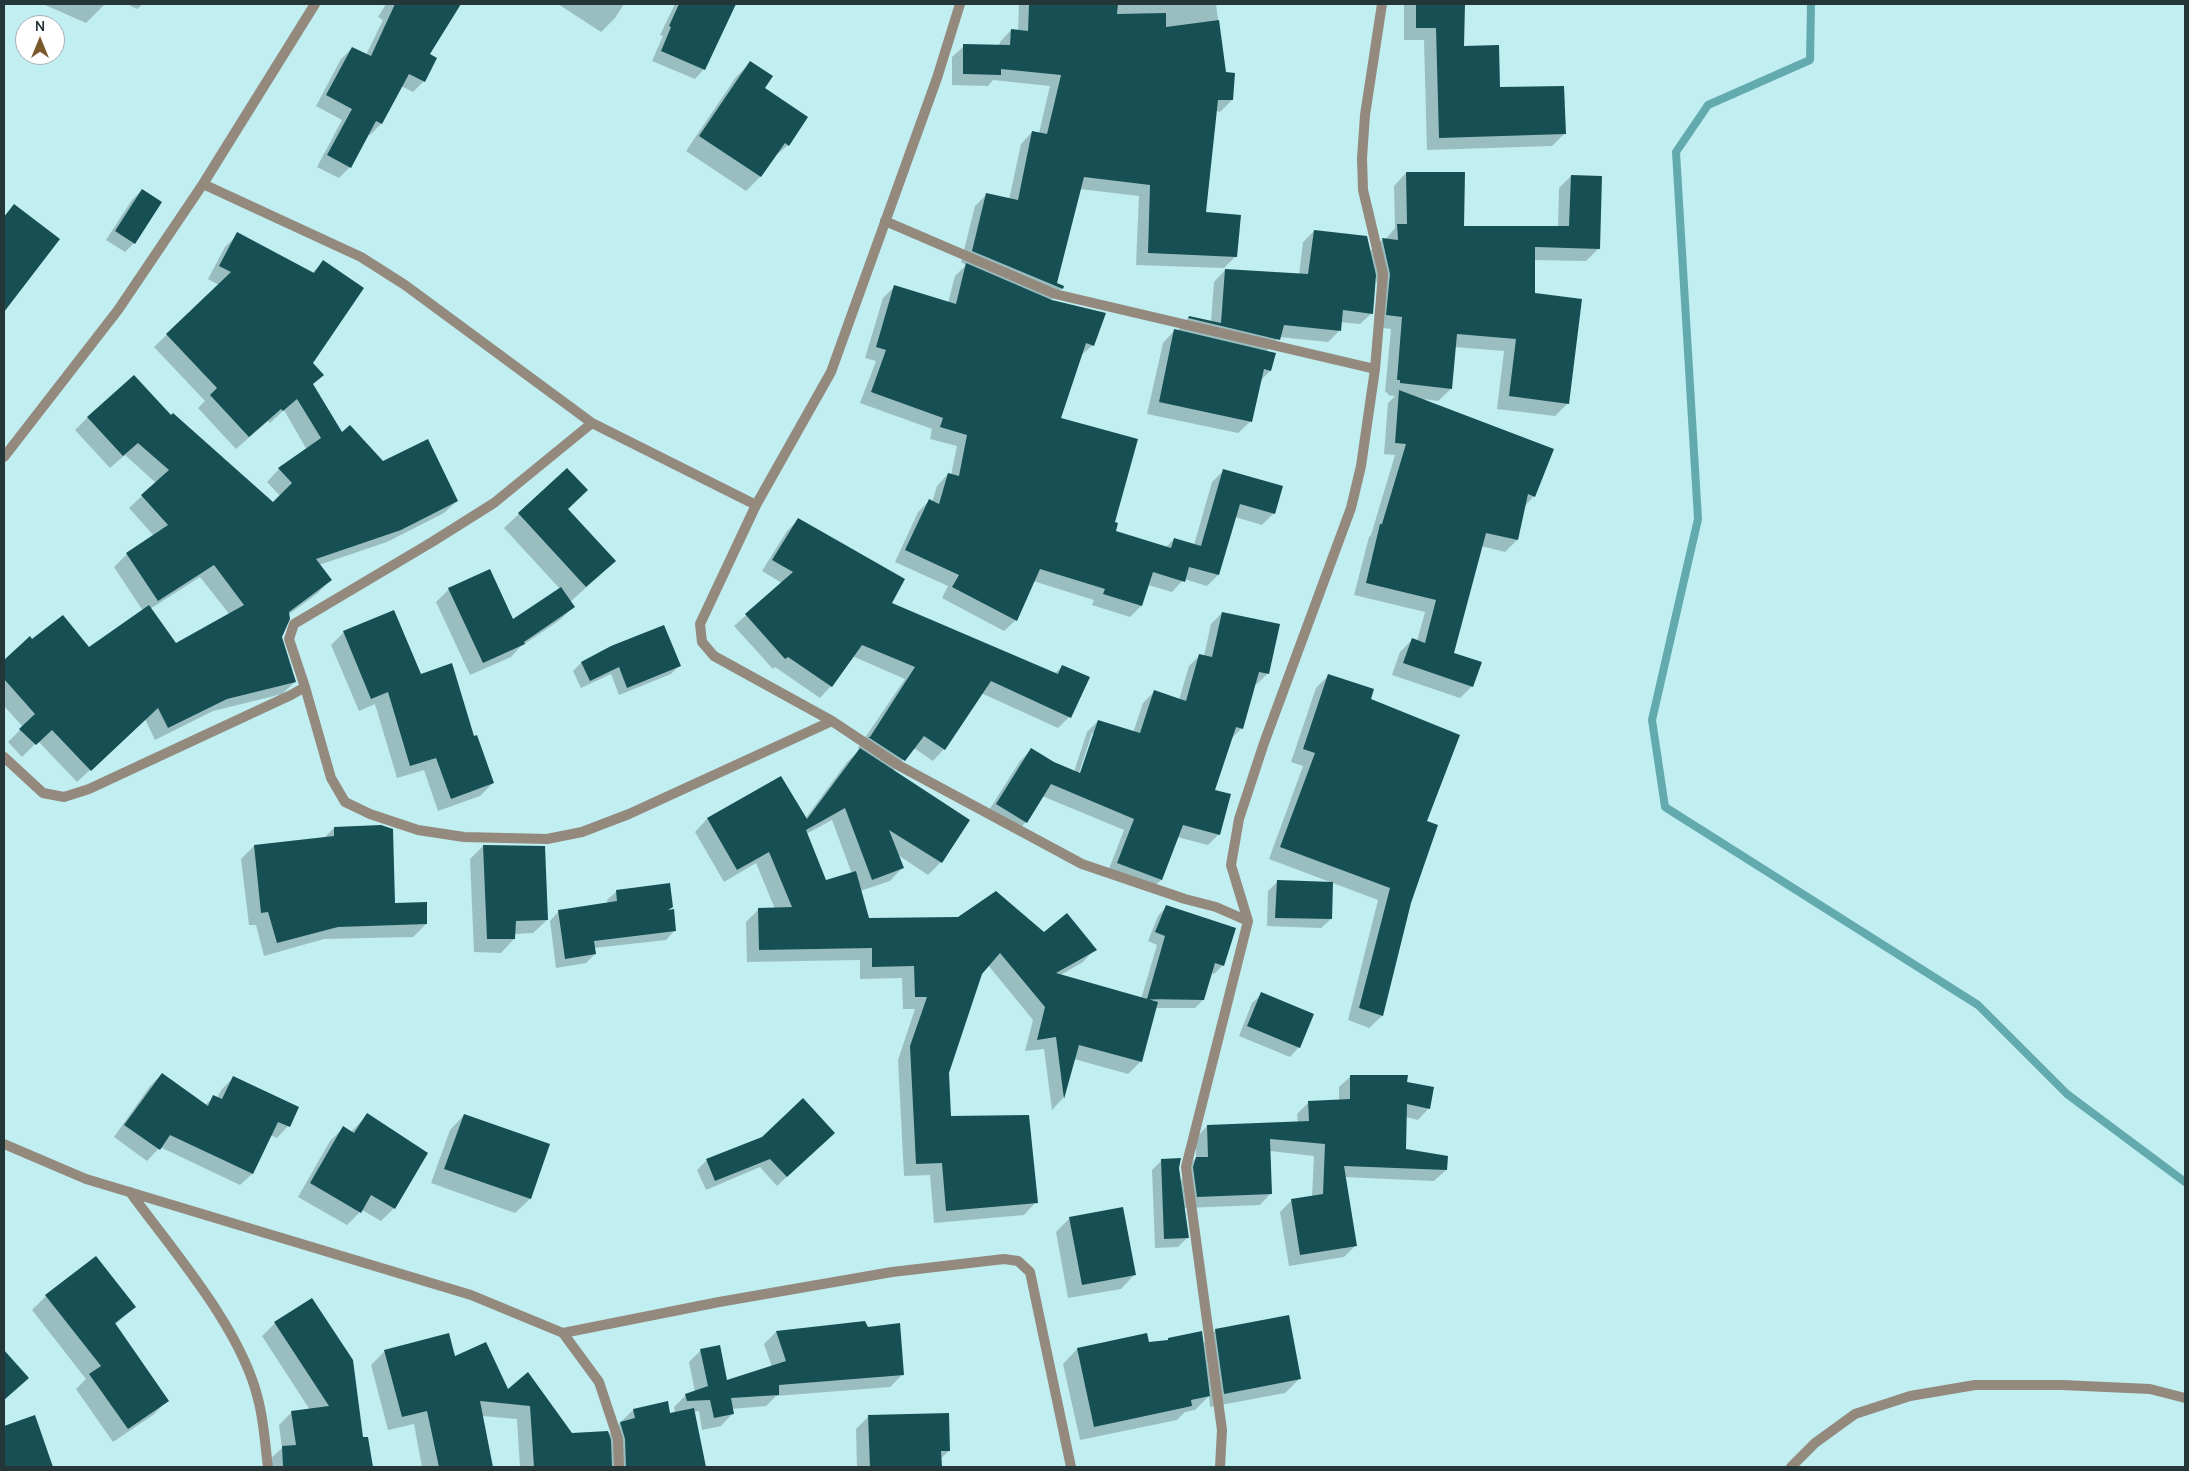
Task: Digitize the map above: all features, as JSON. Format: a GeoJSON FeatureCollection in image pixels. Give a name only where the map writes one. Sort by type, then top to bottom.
{"type":"FeatureCollection","features":[{"type":"Feature","properties":{"kind":"street"},"geometry":{"type":"LineString","coordinates":[[4,457],[118,310],[203,184],[315,4]]}},
{"type":"Feature","properties":{"kind":"street"},"geometry":{"type":"LineString","coordinates":[[960,4],[936,78],[831,372],[756,505],[700,624],[702,642],[714,656],[832,721],[898,765],[1082,864],[1185,899],[1216,907],[1248,921]]}},
{"type":"Feature","properties":{"kind":"street"},"geometry":{"type":"LineString","coordinates":[[1220,1467],[1222,1430],[1186,1167],[1248,921],[1231,865],[1239,819],[1264,743],[1351,508],[1361,466],[1375,369],[1383,274],[1363,190],[1362,158],[1365,115],[1382,4]]}},
{"type":"Feature","properties":{"kind":"street"},"geometry":{"type":"LineString","coordinates":[[203,184],[361,257],[405,285],[592,423],[756,505]]}},
{"type":"Feature","properties":{"kind":"street"},"geometry":{"type":"LineString","coordinates":[[885,221],[1055,294],[1375,369]]}},
{"type":"Feature","properties":{"kind":"street"},"geometry":{"type":"LineString","coordinates":[[592,423],[494,503],[294,624],[289,639],[331,778],[345,802],[370,814],[418,830],[464,837],[547,839],[582,832],[629,814],[832,721]]}},
{"type":"Feature","properties":{"kind":"street"},"geometry":{"type":"LineString","coordinates":[[4,756],[43,793],[64,797],[89,789],[305,687]]}},
{"type":"Feature","properties":{"kind":"street"},"geometry":{"type":"LineString","coordinates":[[4,1144],[86,1179],[471,1294],[563,1333],[599,1382],[618,1439],[619,1467]]}},
{"type":"Feature","properties":{"kind":"street"},"geometry":{"type":"LineString","coordinates":[[130,1192],[214,1307],[241,1352],[258,1399],[268,1467]]}},
{"type":"Feature","properties":{"kind":"street"},"geometry":{"type":"LineString","coordinates":[[563,1333],[719,1302],[892,1272],[1004,1259],[1018,1261],[1030,1272],[1071,1467]]}},
{"type":"Feature","properties":{"kind":"street"},"geometry":{"type":"LineString","coordinates":[[1791,1467],[1815,1443],[1855,1414],[1910,1396],[1974,1385],[2062,1385],[2150,1389],[2185,1398]]}},
{"type":"Feature","properties":{"kind":"building"},"geometry":{"type":"Polygon","coordinates":[[[395,4],[461,4],[430,54],[437,58],[425,82],[409,74],[382,124],[376,121],[351,168],[327,155],[352,109],[326,95],[352,47],[371,56],[395,4]]]}},
{"type":"Feature","properties":{"kind":"building"},"geometry":{"type":"Polygon","coordinates":[[[679,4],[736,4],[705,70],[661,51],[679,4]]]}},
{"type":"Feature","properties":{"kind":"building"},"geometry":{"type":"Polygon","coordinates":[[[1029,4],[1118,4],[1117,14],[1166,13],[1166,27],[1219,20],[1226,72],[1235,73],[1233,100],[1218,100],[1206,212],[1241,215],[1237,257],[1148,253],[1150,185],[1084,177],[1057,283],[1064,286],[1063,289],[972,251],[986,193],[1018,200],[1032,131],[1047,134],[1061,75],[1001,69],[1001,75],[963,74],[963,44],[1010,45],[1011,29],[1028,31],[1029,4]]]}},
{"type":"Feature","properties":{"kind":"building"},"geometry":{"type":"Polygon","coordinates":[[[1416,4],[1465,4],[1464,46],[1499,45],[1500,87],[1564,86],[1566,134],[1439,138],[1436,28],[1416,28],[1416,4]]]}},
{"type":"Feature","properties":{"kind":"building"},"geometry":{"type":"Polygon","coordinates":[[[750,61],[773,76],[765,88],[808,117],[789,146],[785,143],[761,177],[699,136],[750,61]]]}},
{"type":"Feature","properties":{"kind":"building"},"geometry":{"type":"Polygon","coordinates":[[[1406,172],[1465,172],[1464,226],[1569,226],[1571,175],[1602,176],[1600,249],[1535,247],[1535,293],[1582,299],[1569,404],[1509,396],[1516,339],[1457,334],[1452,389],[1400,383],[1400,380],[1397,380],[1402,317],[1386,315],[1390,274],[1382,238],[1398,240],[1397,224],[1407,224],[1406,172]]]}},
{"type":"Feature","properties":{"kind":"building"},"geometry":{"type":"Polygon","coordinates":[[[142,189],[162,202],[135,244],[115,231],[142,189]]]}},
{"type":"Feature","properties":{"kind":"building"},"geometry":{"type":"Polygon","coordinates":[[[14,204],[60,239],[4,312],[4,217],[14,204]]]}},
{"type":"Feature","properties":{"kind":"building"},"geometry":{"type":"Polygon","coordinates":[[[1314,230],[1367,236],[1376,275],[1373,314],[1343,310],[1341,331],[1284,325],[1280,340],[1188,318],[1189,316],[1221,323],[1225,269],[1308,274],[1314,230]]]}},
{"type":"Feature","properties":{"kind":"building"},"geometry":{"type":"Polygon","coordinates":[[[237,232],[314,273],[323,260],[364,288],[313,363],[324,375],[313,384],[342,432],[350,425],[383,461],[428,439],[458,501],[401,530],[316,559],[332,580],[289,612],[290,619],[282,637],[296,682],[227,699],[168,728],[158,708],[91,771],[52,730],[36,745],[19,729],[35,714],[4,679],[4,660],[30,636],[32,639],[63,615],[89,647],[149,605],[176,643],[244,605],[214,565],[158,601],[126,553],[168,525],[141,495],[169,470],[138,443],[123,456],[87,417],[134,375],[171,415],[173,413],[273,502],[292,483],[278,468],[321,438],[297,399],[283,411],[281,409],[249,437],[210,395],[217,388],[166,334],[231,272],[219,266],[237,232]]]}},
{"type":"Feature","properties":{"kind":"building"},"geometry":{"type":"Polygon","coordinates":[[[966,263],[1052,300],[1106,313],[1094,346],[1086,343],[1061,418],[1138,439],[1115,522],[1118,523],[1116,531],[1171,548],[1174,538],[1201,546],[1223,469],[1283,486],[1275,514],[1240,504],[1219,575],[1189,567],[1185,582],[1153,572],[1142,606],[1103,594],[1105,589],[1040,569],[1017,621],[952,587],[959,575],[905,550],[929,499],[939,504],[948,473],[959,476],[967,435],[940,427],[943,418],[871,392],[886,350],[876,347],[894,285],[956,304],[966,263]]]}},
{"type":"Feature","properties":{"kind":"building"},"geometry":{"type":"Polygon","coordinates":[[[1174,329],[1276,353],[1271,371],[1264,369],[1252,422],[1159,402],[1174,329]]]}},
{"type":"Feature","properties":{"kind":"building"},"geometry":{"type":"Polygon","coordinates":[[[1399,390],[1554,449],[1535,497],[1528,494],[1518,540],[1486,533],[1454,653],[1482,662],[1473,687],[1403,663],[1412,638],[1425,643],[1436,600],[1366,583],[1380,524],[1382,524],[1406,444],[1395,443],[1399,390]]]}},
{"type":"Feature","properties":{"kind":"building"},"geometry":{"type":"Polygon","coordinates":[[[567,468],[588,490],[568,509],[616,561],[586,587],[518,513],[567,468]]]}},
{"type":"Feature","properties":{"kind":"building"},"geometry":{"type":"Polygon","coordinates":[[[798,518],[905,579],[892,603],[1058,674],[1062,665],[1090,677],[1071,718],[991,681],[945,750],[924,736],[905,761],[868,737],[870,737],[915,667],[862,645],[832,687],[788,657],[785,659],[745,614],[793,572],[772,560],[798,518]]]}},
{"type":"Feature","properties":{"kind":"building"},"geometry":{"type":"Polygon","coordinates":[[[490,569],[513,619],[561,587],[575,607],[524,642],[525,644],[483,663],[448,588],[490,569]]]}},
{"type":"Feature","properties":{"kind":"building"},"geometry":{"type":"Polygon","coordinates":[[[394,610],[421,674],[452,663],[474,736],[477,735],[494,783],[451,799],[436,758],[410,766],[388,692],[371,699],[343,631],[394,610]]]}},
{"type":"Feature","properties":{"kind":"building"},"geometry":{"type":"Polygon","coordinates":[[[1222,612],[1280,624],[1269,674],[1259,672],[1243,729],[1236,727],[1215,790],[1231,794],[1220,835],[1183,825],[1162,880],[1117,863],[1134,819],[1051,784],[1027,823],[996,804],[1031,748],[1054,762],[1080,773],[1098,720],[1140,733],[1154,690],[1186,701],[1199,654],[1212,657],[1222,612]]]}},
{"type":"Feature","properties":{"kind":"building"},"geometry":{"type":"Polygon","coordinates":[[[664,625],[681,666],[627,688],[619,667],[590,681],[581,662],[611,646],[664,625]]]}},
{"type":"Feature","properties":{"kind":"building"},"geometry":{"type":"Polygon","coordinates":[[[1328,674],[1374,689],[1371,699],[1460,735],[1427,821],[1438,825],[1411,903],[1383,1016],[1359,1008],[1390,888],[1280,847],[1315,753],[1303,749],[1328,674]]]}},
{"type":"Feature","properties":{"kind":"building"},"geometry":{"type":"Polygon","coordinates":[[[860,748],[970,820],[942,863],[889,830],[904,868],[872,880],[845,808],[806,830],[826,880],[856,871],[869,918],[958,917],[996,891],[1044,932],[1067,913],[1097,950],[1056,973],[1158,1002],[1142,1062],[1079,1045],[1064,1099],[1056,1037],[1037,1040],[1045,1007],[1000,953],[982,974],[949,1073],[951,1116],[1029,1115],[1038,1203],[946,1211],[942,1163],[916,1164],[910,1046],[927,997],[915,997],[914,966],[872,967],[872,948],[759,950],[758,908],[792,907],[769,852],[737,870],[707,818],[781,776],[807,819],[860,748]]]}},
{"type":"Feature","properties":{"kind":"building"},"geometry":{"type":"Polygon","coordinates":[[[381,825],[393,829],[395,903],[427,902],[427,924],[338,927],[277,943],[268,912],[261,913],[254,845],[334,836],[334,827],[381,825]]]}},
{"type":"Feature","properties":{"kind":"building"},"geometry":{"type":"Polygon","coordinates":[[[483,845],[545,846],[548,920],[516,921],[515,939],[487,939],[483,845]]]}},
{"type":"Feature","properties":{"kind":"building"},"geometry":{"type":"Polygon","coordinates":[[[1277,880],[1333,882],[1332,919],[1275,918],[1277,880]]]}},
{"type":"Feature","properties":{"kind":"building"},"geometry":{"type":"Polygon","coordinates":[[[670,883],[673,907],[668,910],[674,909],[676,931],[594,941],[596,954],[565,959],[558,910],[617,901],[616,890],[670,883]]]}},
{"type":"Feature","properties":{"kind":"building"},"geometry":{"type":"Polygon","coordinates":[[[1166,905],[1236,928],[1224,966],[1215,963],[1204,1000],[1147,999],[1165,936],[1155,932],[1166,905]]]}},
{"type":"Feature","properties":{"kind":"building"},"geometry":{"type":"Polygon","coordinates":[[[1261,992],[1314,1014],[1300,1048],[1247,1026],[1261,992]]]}},
{"type":"Feature","properties":{"kind":"building"},"geometry":{"type":"Polygon","coordinates":[[[162,1073],[208,1106],[213,1095],[222,1099],[233,1076],[299,1107],[290,1127],[278,1122],[253,1174],[170,1135],[160,1150],[124,1125],[162,1073]]]}},
{"type":"Feature","properties":{"kind":"building"},"geometry":{"type":"Polygon","coordinates":[[[1350,1075],[1408,1075],[1407,1082],[1434,1087],[1430,1109],[1407,1104],[1406,1149],[1448,1156],[1447,1170],[1344,1166],[1357,1246],[1300,1255],[1291,1199],[1323,1194],[1325,1144],[1270,1139],[1272,1194],[1197,1197],[1193,1167],[1196,1157],[1208,1157],[1207,1125],[1309,1121],[1308,1101],[1350,1099],[1350,1075]]]}},
{"type":"Feature","properties":{"kind":"building"},"geometry":{"type":"Polygon","coordinates":[[[803,1098],[835,1133],[787,1177],[770,1159],[715,1181],[706,1159],[762,1137],[803,1098]]]}},
{"type":"Feature","properties":{"kind":"building"},"geometry":{"type":"Polygon","coordinates":[[[367,1113],[428,1153],[395,1209],[371,1195],[361,1213],[310,1183],[343,1126],[354,1133],[367,1113]]]}},
{"type":"Feature","properties":{"kind":"building"},"geometry":{"type":"Polygon","coordinates":[[[464,1114],[550,1144],[531,1199],[444,1169],[464,1114]]]}},
{"type":"Feature","properties":{"kind":"building"},"geometry":{"type":"Polygon","coordinates":[[[1181,1158],[1179,1168],[1189,1238],[1164,1239],[1161,1159],[1181,1158]]]}},
{"type":"Feature","properties":{"kind":"building"},"geometry":{"type":"Polygon","coordinates":[[[1123,1207],[1136,1275],[1082,1285],[1069,1217],[1123,1207]]]}},
{"type":"Feature","properties":{"kind":"building"},"geometry":{"type":"Polygon","coordinates":[[[96,1256],[136,1307],[115,1323],[169,1401],[128,1429],[89,1374],[101,1366],[45,1295],[96,1256]]]}},
{"type":"Feature","properties":{"kind":"building"},"geometry":{"type":"Polygon","coordinates":[[[312,1298],[353,1360],[363,1437],[368,1437],[373,1467],[283,1467],[282,1446],[296,1445],[291,1411],[329,1406],[274,1322],[312,1298]]]}},
{"type":"Feature","properties":{"kind":"building"},"geometry":{"type":"Polygon","coordinates":[[[1289,1315],[1301,1379],[1224,1394],[1215,1329],[1289,1315]]]}},
{"type":"Feature","properties":{"kind":"building"},"geometry":{"type":"Polygon","coordinates":[[[865,1321],[868,1327],[900,1323],[904,1375],[779,1385],[779,1395],[731,1398],[734,1414],[714,1418],[710,1400],[687,1401],[685,1394],[708,1386],[700,1349],[720,1345],[727,1380],[786,1361],[776,1331],[865,1321]]]}},
{"type":"Feature","properties":{"kind":"building"},"geometry":{"type":"Polygon","coordinates":[[[1202,1331],[1210,1396],[1191,1400],[1192,1406],[1094,1427],[1077,1348],[1147,1333],[1149,1342],[1168,1340],[1168,1338],[1202,1331]]]}},
{"type":"Feature","properties":{"kind":"building"},"geometry":{"type":"Polygon","coordinates":[[[449,1333],[455,1356],[486,1342],[508,1389],[528,1372],[572,1433],[608,1431],[611,1440],[612,1467],[534,1467],[530,1406],[480,1401],[493,1467],[439,1467],[427,1411],[402,1417],[384,1350],[449,1333]]]}},
{"type":"Feature","properties":{"kind":"building"},"geometry":{"type":"Polygon","coordinates":[[[4,1350],[29,1378],[4,1400],[4,1350]]]}},
{"type":"Feature","properties":{"kind":"building"},"geometry":{"type":"Polygon","coordinates":[[[668,1401],[670,1413],[694,1408],[706,1467],[626,1467],[625,1439],[620,1422],[635,1418],[633,1409],[668,1401]]]}},
{"type":"Feature","properties":{"kind":"building"},"geometry":{"type":"Polygon","coordinates":[[[949,1413],[950,1451],[941,1451],[942,1467],[870,1467],[868,1415],[949,1413]]]}},
{"type":"Feature","properties":{"kind":"building"},"geometry":{"type":"Polygon","coordinates":[[[35,1415],[53,1467],[4,1467],[4,1426],[35,1415]]]}},
{"type":"Feature","properties":{"kind":"waterway"},"geometry":{"type":"LineString","coordinates":[[1811,4],[1810,60],[1708,105],[1676,152],[1698,519],[1652,720],[1665,807],[1978,1005],[2067,1094],[2185,1182]]}}]}
